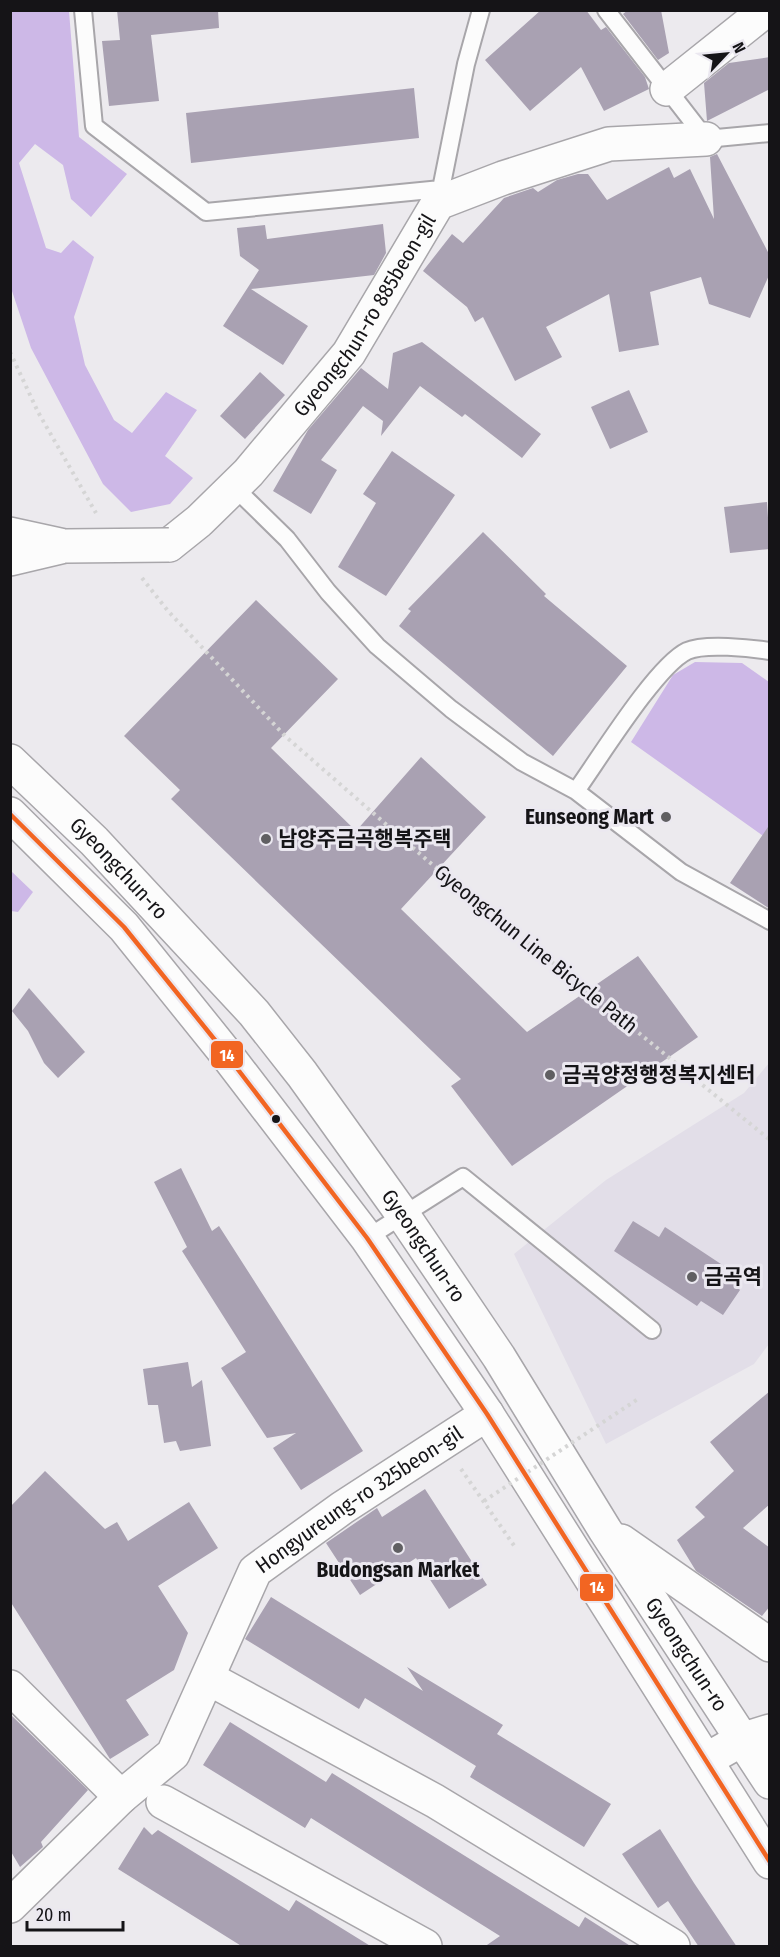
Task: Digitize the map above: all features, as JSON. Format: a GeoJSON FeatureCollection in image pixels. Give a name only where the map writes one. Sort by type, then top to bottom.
{"type":"FeatureCollection","features":[{"type":"Feature","properties":{"kind":"street"},"geometry":{"type":"LineString","coordinates":[[667,89],[766,10]]}},
{"type":"Feature","properties":{"kind":"street","name":"Gyeongchun-ro 885beon-gil"},"geometry":{"type":"LineString","coordinates":[[65,546],[169,545],[199,521],[234,487],[349,353],[439,196],[609,144],[706,139]]}},
{"type":"Feature","properties":{"kind":"street"},"geometry":{"type":"LineString","coordinates":[[10,534],[65,546]]}},
{"type":"Feature","properties":{"kind":"street"},"geometry":{"type":"LineString","coordinates":[[10,559],[65,546]]}},
{"type":"Feature","properties":{"kind":"street","name":"Gyeongchun-ro"},"geometry":{"type":"LineString","coordinates":[[10,760],[94,841],[254,1013],[302,1074],[403,1215],[499,1357],[605,1530],[755,1735],[770,1782]]}},
{"type":"Feature","properties":{"kind":"street","name":"Gyeongchun-ro"},"geometry":{"type":"LineString","coordinates":[[10,814],[124,927],[223,1050],[367,1239],[487,1414],[770,1862]]}},
{"type":"Feature","properties":{"kind":"street","name":"Hongyureung-ro 325beon-gil"},"geometry":{"type":"LineString","coordinates":[[10,1906],[121,1797],[173,1754],[255,1571],[342,1508],[487,1414]]}},
{"type":"Feature","properties":{"kind":"street"},"geometry":{"type":"LineString","coordinates":[[605,1530],[770,1645]]}},
{"type":"Feature","properties":{"kind":"street"},"geometry":{"type":"LineString","coordinates":[[208,1678],[435,1801],[673,1947]]}},
{"type":"Feature","properties":{"kind":"street"},"geometry":{"type":"LineString","coordinates":[[10,1687],[121,1797]]}},
{"type":"Feature","properties":{"kind":"street"},"geometry":{"type":"LineString","coordinates":[[706,1760],[755,1735]]}},
{"type":"Feature","properties":{"kind":"street"},"geometry":{"type":"LineString","coordinates":[[163,1802],[425,1947]]}},
{"type":"Feature","properties":{"kind":"lane"},"geometry":{"type":"LineString","coordinates":[[83,10],[94,126],[206,212],[439,196],[466,64],[481,10]]}},
{"type":"Feature","properties":{"kind":"lane"},"geometry":{"type":"LineString","coordinates":[[606,10],[706,139],[770,133]]}},
{"type":"Feature","properties":{"kind":"lane"},"geometry":{"type":"LineString","coordinates":[[234,487],[287,539],[328,592],[377,646],[451,709],[522,762],[576,791],[681,872],[770,921]]}},
{"type":"Feature","properties":{"kind":"lane"},"geometry":{"type":"LineString","coordinates":[[576,791],[663,669],[688,650],[737,646],[770,651]]}},
{"type":"Feature","properties":{"kind":"lane"},"geometry":{"type":"LineString","coordinates":[[367,1239],[463,1177],[652,1330]]}},
{"type":"Feature","properties":{"kind":"path"},"geometry":{"type":"LineString","coordinates":[[10,352],[38,412],[99,517]]}},
{"type":"Feature","properties":{"kind":"path","name":"Gyeongchun Line Bicycle Path"},"geometry":{"type":"LineString","coordinates":[[140,576],[168,611],[285,736],[428,861],[770,1140]]}},
{"type":"Feature","properties":{"kind":"path"},"geometry":{"type":"LineString","coordinates":[[484,1501],[638,1399]]}},
{"type":"Feature","properties":{"kind":"path"},"geometry":{"type":"LineString","coordinates":[[457,1463],[515,1547]]}},
{"type":"Feature","properties":{"kind":"shaded area"},"geometry":{"type":"Polygon","coordinates":[[[10,11],[69,11],[79,137],[127,174],[91,217],[71,199],[63,165],[35,144],[19,163],[46,248],[61,253],[73,240],[94,257],[74,317],[85,365],[114,420],[132,433],[166,392],[197,410],[165,456],[193,478],[170,504],[131,512],[103,484],[31,348],[11,288],[10,11]]]}},
{"type":"Feature","properties":{"kind":"shaded area"},"geometry":{"type":"Polygon","coordinates":[[[695,662],[742,663],[769,682],[769,840],[631,742],[673,675],[695,662]]]}},
{"type":"Feature","properties":{"kind":"shaded area"},"geometry":{"type":"Polygon","coordinates":[[[10,870],[33,892],[18,912],[11,911],[10,870]]]}},
{"type":"Feature","properties":{"kind":"shaded area"},"geometry":{"type":"Polygon","coordinates":[[[769,1063],[769,1344],[754,1364],[606,1444],[514,1254],[606,1180],[744,1093],[769,1063]]]}},
{"type":"Feature","properties":{"kind":"building"},"geometry":{"type":"Polygon","coordinates":[[[117,10],[218,10],[219,28],[151,35],[159,101],[109,106],[102,41],[120,40],[117,10]]]}},
{"type":"Feature","properties":{"kind":"building"},"geometry":{"type":"Polygon","coordinates":[[[541,10],[586,10],[601,30],[606,27],[645,77],[649,89],[604,111],[581,67],[530,111],[485,60],[541,10]]]}},
{"type":"Feature","properties":{"kind":"building"},"geometry":{"type":"Polygon","coordinates":[[[628,10],[661,10],[669,53],[658,60],[623,14],[628,10]]]}},
{"type":"Feature","properties":{"kind":"building"},"geometry":{"type":"Polygon","coordinates":[[[770,57],[770,89],[707,121],[704,83],[729,63],[770,57]]]}},
{"type":"Feature","properties":{"kind":"building"},"geometry":{"type":"Polygon","coordinates":[[[414,88],[419,138],[191,163],[186,113],[414,88]]]}},
{"type":"Feature","properties":{"kind":"building"},"geometry":{"type":"Polygon","coordinates":[[[717,154],[770,256],[770,273],[750,318],[709,304],[701,277],[650,292],[659,345],[619,352],[609,294],[546,327],[562,357],[515,381],[483,317],[475,322],[467,307],[423,271],[452,234],[463,243],[504,198],[533,188],[538,192],[557,180],[578,174],[588,174],[607,200],[669,167],[674,178],[690,169],[714,219],[710,157],[717,154]]]}},
{"type":"Feature","properties":{"kind":"building"},"geometry":{"type":"Polygon","coordinates":[[[383,224],[386,253],[374,275],[251,289],[308,326],[283,365],[223,326],[259,270],[240,256],[237,228],[265,225],[267,239],[383,224]]]}},
{"type":"Feature","properties":{"kind":"building"},"geometry":{"type":"Polygon","coordinates":[[[422,342],[541,434],[522,458],[465,414],[462,417],[420,386],[381,436],[383,421],[363,406],[321,460],[337,470],[311,514],[273,491],[308,430],[361,368],[388,389],[393,353],[422,342]]]}},
{"type":"Feature","properties":{"kind":"building"},"geometry":{"type":"Polygon","coordinates":[[[260,372],[285,395],[245,439],[220,416],[260,372]]]}},
{"type":"Feature","properties":{"kind":"building"},"geometry":{"type":"Polygon","coordinates":[[[629,390],[648,432],[610,449],[591,407],[629,390]]]}},
{"type":"Feature","properties":{"kind":"building"},"geometry":{"type":"Polygon","coordinates":[[[392,451],[455,495],[386,596],[338,567],[376,503],[363,494],[392,451]]]}},
{"type":"Feature","properties":{"kind":"building"},"geometry":{"type":"Polygon","coordinates":[[[767,502],[770,549],[730,553],[724,507],[767,502]]]}},
{"type":"Feature","properties":{"kind":"building"},"geometry":{"type":"Polygon","coordinates":[[[483,532],[546,594],[544,596],[627,666],[553,756],[399,626],[411,611],[408,609],[483,532]]]}},
{"type":"Feature","properties":{"kind":"building","name":"남양주금곡행복주택"},"geometry":{"type":"Polygon","coordinates":[[[256,600],[338,679],[271,748],[356,831],[421,757],[486,817],[401,909],[527,1032],[638,956],[698,1037],[512,1166],[451,1086],[461,1079],[171,799],[180,790],[124,736],[256,600]]]}},
{"type":"Feature","properties":{"kind":"building"},"geometry":{"type":"Polygon","coordinates":[[[770,824],[770,909],[730,883],[770,824]]]}},
{"type":"Feature","properties":{"kind":"building"},"geometry":{"type":"Polygon","coordinates":[[[29,988],[85,1052],[58,1078],[44,1063],[28,1031],[12,1011],[29,988]]]}},
{"type":"Feature","properties":{"kind":"building"},"geometry":{"type":"Polygon","coordinates":[[[181,1168],[212,1231],[219,1226],[363,1451],[301,1490],[273,1448],[296,1433],[267,1438],[221,1368],[246,1352],[182,1251],[187,1247],[154,1182],[181,1168]]]}},
{"type":"Feature","properties":{"kind":"building","name":"금곡역"},"geometry":{"type":"Polygon","coordinates":[[[633,1221],[659,1237],[665,1227],[724,1266],[721,1270],[741,1283],[738,1288],[740,1290],[723,1315],[701,1301],[697,1306],[614,1251],[633,1221]]]}},
{"type":"Feature","properties":{"kind":"building"},"geometry":{"type":"Polygon","coordinates":[[[188,1362],[192,1387],[202,1380],[211,1446],[180,1451],[176,1441],[164,1443],[158,1405],[148,1405],[143,1369],[188,1362]]]}},
{"type":"Feature","properties":{"kind":"building"},"geometry":{"type":"Polygon","coordinates":[[[770,1391],[770,1504],[743,1528],[770,1548],[770,1606],[762,1616],[696,1571],[677,1540],[705,1517],[695,1507],[734,1471],[710,1442],[770,1391]]]}},
{"type":"Feature","properties":{"kind":"building"},"geometry":{"type":"Polygon","coordinates":[[[45,1471],[105,1529],[117,1522],[128,1541],[189,1502],[218,1548],[158,1586],[188,1633],[174,1670],[126,1700],[149,1735],[110,1759],[10,1601],[10,1507],[45,1471]]]}},
{"type":"Feature","properties":{"kind":"building"},"geometry":{"type":"Polygon","coordinates":[[[425,1489],[487,1585],[449,1609],[416,1558],[360,1595],[326,1543],[377,1508],[382,1517],[425,1489]]]}},
{"type":"Feature","properties":{"kind":"building"},"geometry":{"type":"Polygon","coordinates":[[[271,1597],[423,1691],[407,1667],[503,1725],[497,1734],[611,1804],[584,1847],[470,1777],[476,1766],[365,1698],[359,1709],[245,1639],[271,1597]]]}},
{"type":"Feature","properties":{"kind":"building"},"geometry":{"type":"Polygon","coordinates":[[[10,1714],[88,1790],[41,1842],[43,1847],[20,1867],[10,1850],[10,1714]]]}},
{"type":"Feature","properties":{"kind":"building"},"geometry":{"type":"Polygon","coordinates":[[[230,1722],[326,1782],[332,1773],[579,1927],[585,1917],[632,1947],[484,1947],[500,1936],[311,1818],[305,1828],[203,1765],[230,1722]]]}},
{"type":"Feature","properties":{"kind":"building"},"geometry":{"type":"Polygon","coordinates":[[[144,1827],[152,1835],[158,1830],[289,1911],[296,1900],[372,1947],[243,1947],[118,1869],[144,1827]]]}},
{"type":"Feature","properties":{"kind":"building"},"geometry":{"type":"Polygon","coordinates":[[[660,1829],[737,1947],[699,1947],[668,1901],[658,1908],[622,1854],[660,1829]]]}},
{"type":"Feature","properties":{"kind":"transit line","name":"14"},"geometry":{"type":"LineString","coordinates":[[10,814],[124,927],[223,1050],[367,1238],[487,1414],[770,1862]]}},
{"type":"Feature","properties":{"kind":"place","name":"Eunseong Mart"},"geometry":{"type":"Point","coordinates":[666,817]}},
{"type":"Feature","properties":{"kind":"place","name":"남양주금곡행복주택"},"geometry":{"type":"Point","coordinates":[266,839]}},
{"type":"Feature","properties":{"kind":"place","name":"금곡양정행정복지센터"},"geometry":{"type":"Point","coordinates":[550,1075]}},
{"type":"Feature","properties":{"kind":"place","name":"금곡역"},"geometry":{"type":"Point","coordinates":[692,1277]}},
{"type":"Feature","properties":{"kind":"place","name":"Budongsan Market"},"geometry":{"type":"Point","coordinates":[398,1548]}}]}
